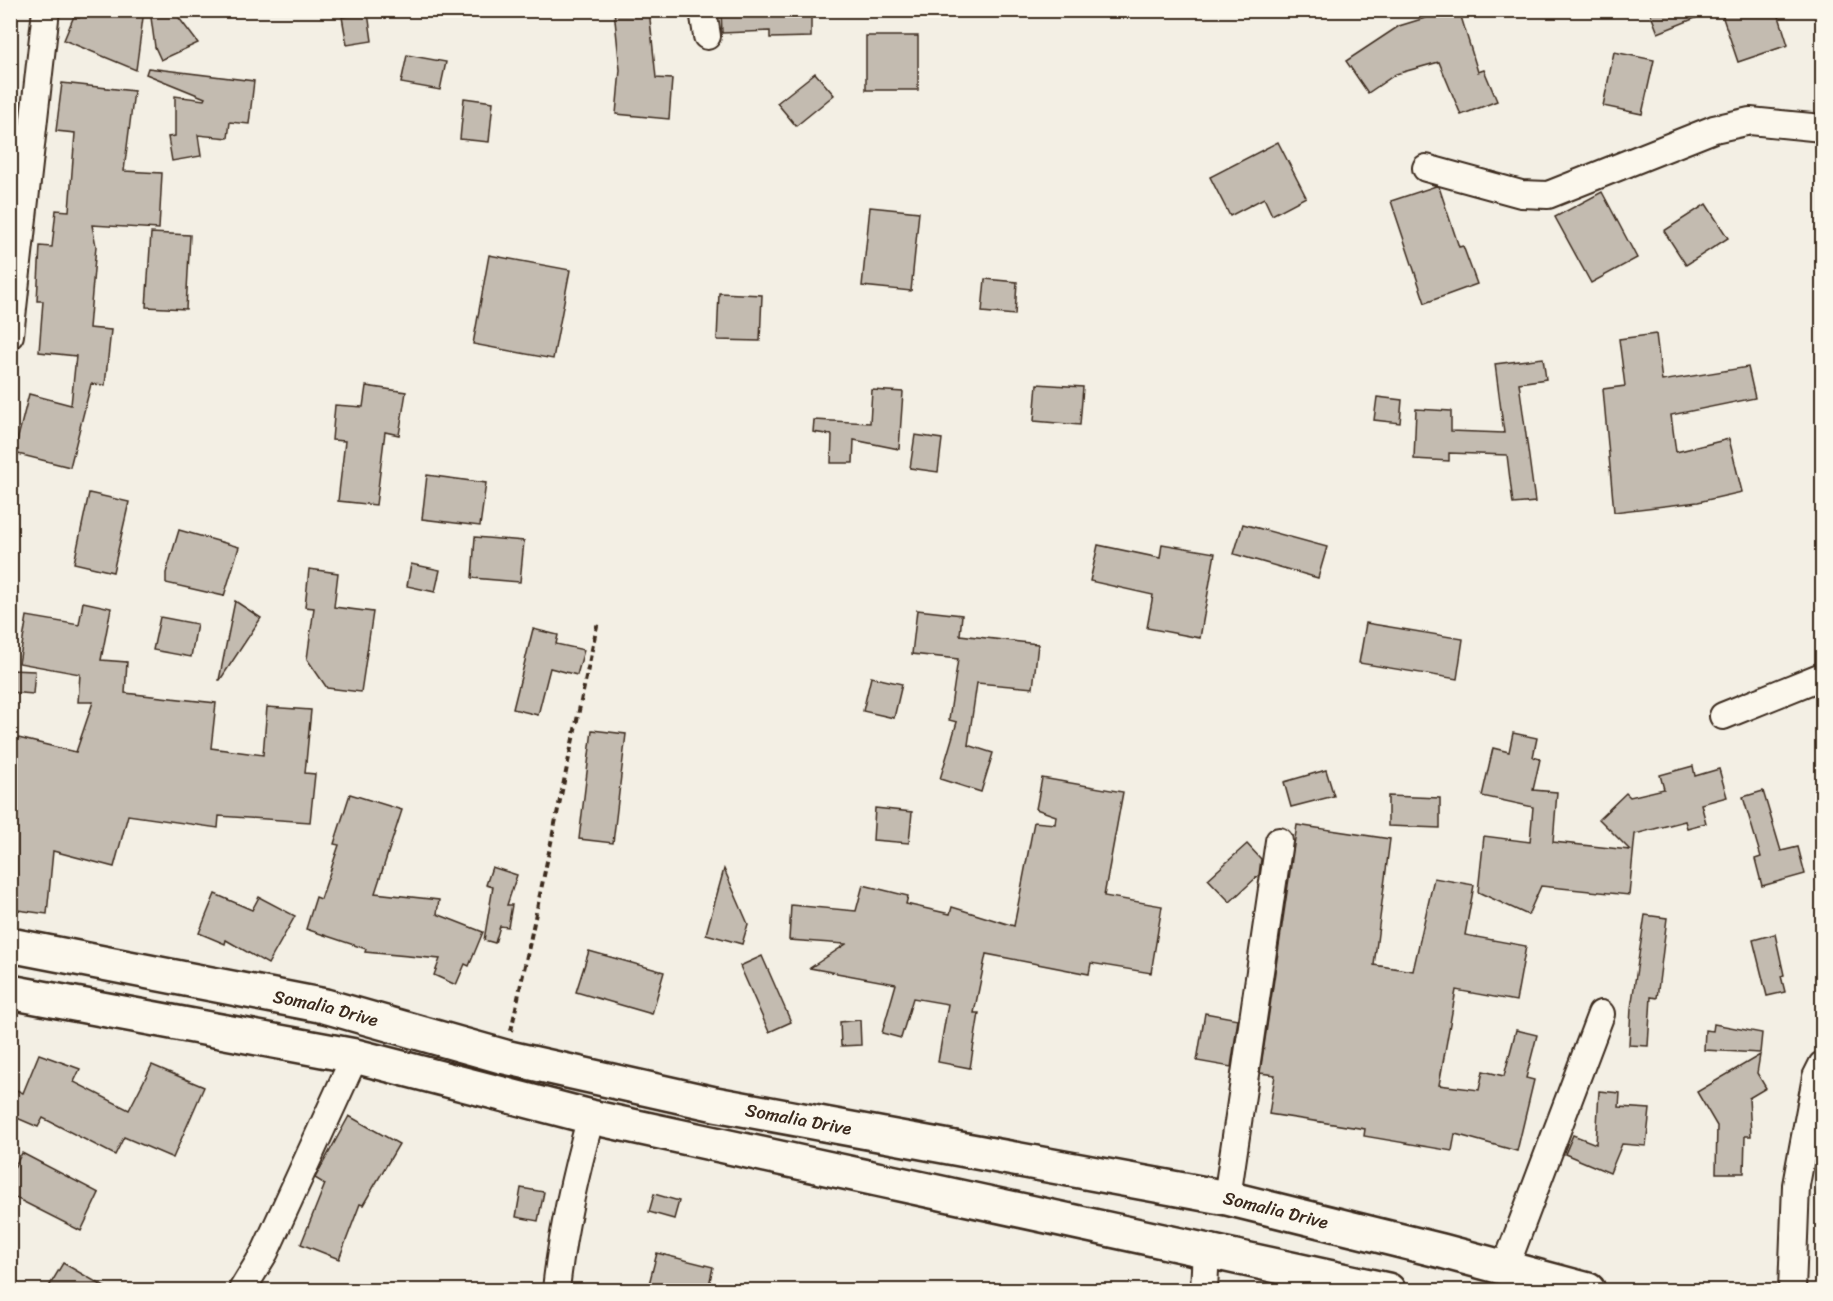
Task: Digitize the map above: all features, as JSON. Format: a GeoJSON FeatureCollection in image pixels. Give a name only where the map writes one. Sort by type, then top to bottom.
{"type":"FeatureCollection","features":[{"type":"Feature","properties":{"kind":"main road","name":"Somalia Drive"},"geometry":{"type":"LineString","coordinates":[[10,945],[324,1006],[505,1057],[726,1106],[1227,1198],[1588,1290]]}},
{"type":"Feature","properties":{"kind":"main road"},"geometry":{"type":"LineString","coordinates":[[10,992],[355,1056],[591,1117],[1388,1290]]}},
{"type":"Feature","properties":{"kind":"street"},"geometry":{"type":"LineString","coordinates":[[10,334],[17,217],[46,10]]}},
{"type":"Feature","properties":{"kind":"street"},"geometry":{"type":"LineString","coordinates":[[703,10],[707,36]]}},
{"type":"Feature","properties":{"kind":"street"},"geometry":{"type":"LineString","coordinates":[[1426,168],[1521,194],[1548,195],[1714,129],[1750,122],[1822,128]]}},
{"type":"Feature","properties":{"kind":"street"},"geometry":{"type":"LineString","coordinates":[[1723,716],[1822,675]]}},
{"type":"Feature","properties":{"kind":"street"},"geometry":{"type":"LineString","coordinates":[[1227,1198],[1279,841]]}},
{"type":"Feature","properties":{"kind":"street"},"geometry":{"type":"LineString","coordinates":[[1505,1268],[1601,1014]]}},
{"type":"Feature","properties":{"kind":"street"},"geometry":{"type":"LineString","coordinates":[[242,1290],[265,1252],[355,1056]]}},
{"type":"Feature","properties":{"kind":"street"},"geometry":{"type":"LineString","coordinates":[[1792,1290],[1792,1251],[1798,1164],[1816,1077],[1822,1065]]}},
{"type":"Feature","properties":{"kind":"street"},"geometry":{"type":"LineString","coordinates":[[556,1290],[564,1226],[591,1117]]}},
{"type":"Feature","properties":{"kind":"street"},"geometry":{"type":"LineString","coordinates":[[1204,1290],[1206,1250]]}},
{"type":"Feature","properties":{"kind":"path"},"geometry":{"type":"LineString","coordinates":[[505,1057],[598,621]]}},
{"type":"Feature","properties":{"kind":"building"},"geometry":{"type":"Polygon","coordinates":[[[82,10],[144,10],[136,70],[64,40],[74,16],[79,18],[82,10]]]}},
{"type":"Feature","properties":{"kind":"building"},"geometry":{"type":"Polygon","coordinates":[[[150,10],[173,10],[198,43],[161,60],[155,47],[150,10]]]}},
{"type":"Feature","properties":{"kind":"building"},"geometry":{"type":"Polygon","coordinates":[[[614,10],[649,10],[656,78],[672,79],[669,119],[616,114],[620,70],[614,10]]]}},
{"type":"Feature","properties":{"kind":"building"},"geometry":{"type":"Polygon","coordinates":[[[721,10],[811,10],[811,37],[770,38],[770,31],[722,33],[721,10]]]}},
{"type":"Feature","properties":{"kind":"building"},"geometry":{"type":"Polygon","coordinates":[[[1451,10],[1459,10],[1478,72],[1484,70],[1497,101],[1461,115],[1439,62],[1396,74],[1368,93],[1346,61],[1399,26],[1451,10]]]}},
{"type":"Feature","properties":{"kind":"building"},"geometry":{"type":"Polygon","coordinates":[[[1649,10],[1713,10],[1713,11],[1658,33],[1649,10]]]}},
{"type":"Feature","properties":{"kind":"building"},"geometry":{"type":"Polygon","coordinates":[[[1735,10],[1777,10],[1788,45],[1738,62],[1722,15],[1735,10]]]}},
{"type":"Feature","properties":{"kind":"building"},"geometry":{"type":"Polygon","coordinates":[[[368,13],[372,41],[347,45],[342,17],[368,13]]]}},
{"type":"Feature","properties":{"kind":"building"},"geometry":{"type":"Polygon","coordinates":[[[866,36],[918,36],[918,90],[866,90],[866,36]]]}},
{"type":"Feature","properties":{"kind":"building"},"geometry":{"type":"Polygon","coordinates":[[[1614,52],[1654,60],[1642,114],[1603,106],[1614,52]]]}},
{"type":"Feature","properties":{"kind":"building"},"geometry":{"type":"Polygon","coordinates":[[[407,55],[446,62],[440,90],[401,83],[407,55]]]}},
{"type":"Feature","properties":{"kind":"building"},"geometry":{"type":"Polygon","coordinates":[[[148,68],[254,81],[249,124],[230,122],[228,138],[198,135],[201,156],[172,161],[168,137],[175,136],[175,96],[204,100],[205,98],[146,74],[148,68]]]}},
{"type":"Feature","properties":{"kind":"building"},"geometry":{"type":"Polygon","coordinates":[[[815,73],[834,95],[796,126],[777,103],[815,73]]]}},
{"type":"Feature","properties":{"kind":"building"},"geometry":{"type":"Polygon","coordinates":[[[62,83],[134,91],[124,171],[162,173],[159,229],[92,225],[96,246],[89,328],[111,330],[105,385],[91,384],[70,467],[14,453],[29,394],[71,405],[76,356],[39,352],[43,301],[37,301],[40,246],[52,247],[56,210],[69,211],[75,133],[56,131],[62,83]]]}},
{"type":"Feature","properties":{"kind":"building"},"geometry":{"type":"Polygon","coordinates":[[[464,98],[493,102],[489,142],[460,139],[464,98]]]}},
{"type":"Feature","properties":{"kind":"building"},"geometry":{"type":"Polygon","coordinates":[[[1278,142],[1306,197],[1272,215],[1264,198],[1230,216],[1210,177],[1278,142]]]}},
{"type":"Feature","properties":{"kind":"building"},"geometry":{"type":"Polygon","coordinates":[[[1439,187],[1459,247],[1463,246],[1477,284],[1425,303],[1391,201],[1439,187]]]}},
{"type":"Feature","properties":{"kind":"building"},"geometry":{"type":"Polygon","coordinates":[[[1602,192],[1637,258],[1591,283],[1555,217],[1602,192]]]}},
{"type":"Feature","properties":{"kind":"building"},"geometry":{"type":"Polygon","coordinates":[[[1706,204],[1728,238],[1686,265],[1664,231],[1706,204]]]}},
{"type":"Feature","properties":{"kind":"building"},"geometry":{"type":"Polygon","coordinates":[[[870,207],[919,212],[911,291],[862,286],[870,207]]]}},
{"type":"Feature","properties":{"kind":"building"},"geometry":{"type":"Polygon","coordinates":[[[151,233],[190,235],[186,309],[146,307],[151,233]]]}},
{"type":"Feature","properties":{"kind":"building"},"geometry":{"type":"Polygon","coordinates":[[[489,255],[570,270],[553,359],[473,344],[489,255]]]}},
{"type":"Feature","properties":{"kind":"building"},"geometry":{"type":"Polygon","coordinates":[[[985,279],[1017,282],[1015,315],[982,312],[985,279]]]}},
{"type":"Feature","properties":{"kind":"building"},"geometry":{"type":"Polygon","coordinates":[[[719,293],[762,295],[760,341],[717,340],[719,293]]]}},
{"type":"Feature","properties":{"kind":"building"},"geometry":{"type":"Polygon","coordinates":[[[1656,334],[1662,381],[1748,367],[1755,398],[1671,415],[1676,452],[1729,439],[1742,492],[1698,502],[1614,512],[1603,389],[1625,386],[1619,339],[1656,334]]]}},
{"type":"Feature","properties":{"kind":"building"},"geometry":{"type":"Polygon","coordinates":[[[1543,358],[1546,379],[1519,383],[1535,502],[1513,504],[1507,455],[1449,453],[1449,461],[1414,459],[1416,409],[1451,411],[1451,431],[1504,433],[1495,364],[1543,358]]]}},
{"type":"Feature","properties":{"kind":"building"},"geometry":{"type":"Polygon","coordinates":[[[1037,384],[1083,387],[1080,425],[1034,421],[1037,384]]]}},
{"type":"Feature","properties":{"kind":"building"},"geometry":{"type":"Polygon","coordinates":[[[366,386],[406,392],[399,435],[385,432],[376,505],[338,501],[345,441],[332,440],[335,405],[363,407],[366,386]]]}},
{"type":"Feature","properties":{"kind":"building"},"geometry":{"type":"Polygon","coordinates":[[[872,390],[903,392],[899,449],[854,440],[853,463],[831,463],[832,435],[813,432],[814,420],[870,423],[872,390]]]}},
{"type":"Feature","properties":{"kind":"building"},"geometry":{"type":"Polygon","coordinates":[[[1377,397],[1402,400],[1400,423],[1374,420],[1377,397]]]}},
{"type":"Feature","properties":{"kind":"building"},"geometry":{"type":"Polygon","coordinates":[[[915,435],[942,439],[938,472],[910,468],[915,435]]]}},
{"type":"Feature","properties":{"kind":"building"},"geometry":{"type":"Polygon","coordinates":[[[427,475],[486,483],[480,526],[422,519],[427,475]]]}},
{"type":"Feature","properties":{"kind":"building"},"geometry":{"type":"Polygon","coordinates":[[[89,493],[129,502],[113,572],[74,563],[89,493]]]}},
{"type":"Feature","properties":{"kind":"building"},"geometry":{"type":"Polygon","coordinates":[[[1243,524],[1327,547],[1318,578],[1234,554],[1243,524]]]}},
{"type":"Feature","properties":{"kind":"building"},"geometry":{"type":"Polygon","coordinates":[[[179,530],[239,547],[224,596],[166,583],[166,573],[179,530]]]}},
{"type":"Feature","properties":{"kind":"building"},"geometry":{"type":"Polygon","coordinates":[[[475,537],[524,541],[520,582],[472,578],[475,537]]]}},
{"type":"Feature","properties":{"kind":"building"},"geometry":{"type":"Polygon","coordinates":[[[1162,544],[1215,553],[1200,638],[1147,628],[1153,595],[1090,581],[1098,545],[1160,558],[1162,544]]]}},
{"type":"Feature","properties":{"kind":"building"},"geometry":{"type":"Polygon","coordinates":[[[411,564],[440,570],[435,592],[407,586],[411,564]]]}},
{"type":"Feature","properties":{"kind":"building"},"geometry":{"type":"Polygon","coordinates":[[[309,569],[338,573],[334,607],[373,612],[361,692],[327,688],[307,659],[314,608],[305,607],[309,569]]]}},
{"type":"Feature","properties":{"kind":"building"},"geometry":{"type":"Polygon","coordinates":[[[235,601],[261,618],[219,680],[235,601]]]}},
{"type":"Feature","properties":{"kind":"building"},"geometry":{"type":"Polygon","coordinates":[[[83,602],[111,608],[101,660],[127,662],[125,693],[216,703],[211,748],[263,755],[267,707],[311,710],[305,773],[315,774],[310,822],[219,816],[218,828],[128,815],[114,867],[53,851],[47,914],[10,909],[10,736],[76,752],[93,702],[78,702],[80,674],[19,663],[27,616],[79,625],[83,602]]]}},
{"type":"Feature","properties":{"kind":"building"},"geometry":{"type":"Polygon","coordinates":[[[917,610],[962,615],[960,635],[1038,644],[1033,688],[977,683],[968,745],[993,753],[981,792],[940,779],[957,722],[949,720],[958,659],[912,654],[917,610]]]}},
{"type":"Feature","properties":{"kind":"building"},"geometry":{"type":"Polygon","coordinates":[[[160,617],[197,624],[191,657],[153,650],[160,617]]]}},
{"type":"Feature","properties":{"kind":"building"},"geometry":{"type":"Polygon","coordinates":[[[1366,623],[1463,639],[1457,679],[1359,663],[1366,623]]]}},
{"type":"Feature","properties":{"kind":"building"},"geometry":{"type":"Polygon","coordinates":[[[533,629],[558,635],[556,644],[584,650],[577,675],[550,668],[538,715],[513,709],[533,629]]]}},
{"type":"Feature","properties":{"kind":"building"},"geometry":{"type":"Polygon","coordinates":[[[10,670],[35,671],[33,694],[10,692],[10,670]]]}},
{"type":"Feature","properties":{"kind":"building"},"geometry":{"type":"Polygon","coordinates":[[[871,677],[902,684],[894,718],[863,711],[871,677]]]}},
{"type":"Feature","properties":{"kind":"building"},"geometry":{"type":"Polygon","coordinates":[[[592,730],[626,734],[613,843],[579,839],[592,730]]]}},
{"type":"Feature","properties":{"kind":"building"},"geometry":{"type":"Polygon","coordinates":[[[1513,733],[1537,738],[1533,757],[1540,759],[1533,790],[1557,792],[1553,842],[1630,850],[1599,819],[1626,793],[1630,797],[1664,789],[1660,775],[1693,766],[1695,776],[1719,769],[1727,797],[1701,804],[1706,823],[1687,828],[1685,821],[1635,834],[1629,895],[1541,886],[1528,915],[1478,892],[1484,836],[1530,842],[1533,807],[1482,796],[1493,748],[1509,752],[1513,733]]]}},
{"type":"Feature","properties":{"kind":"building"},"geometry":{"type":"Polygon","coordinates":[[[1326,770],[1334,796],[1291,807],[1284,782],[1326,770]]]}},
{"type":"Feature","properties":{"kind":"building"},"geometry":{"type":"Polygon","coordinates":[[[1042,778],[1123,792],[1104,896],[1162,906],[1151,973],[1091,963],[1089,974],[986,954],[974,1013],[979,1013],[970,1068],[938,1062],[948,1004],[913,998],[901,1038],[882,1033],[896,984],[810,968],[846,944],[789,940],[791,905],[856,911],[863,885],[908,896],[906,904],[950,914],[952,907],[1014,926],[1034,822],[1055,824],[1056,816],[1036,809],[1042,778]]]}},
{"type":"Feature","properties":{"kind":"building"},"geometry":{"type":"Polygon","coordinates":[[[1763,791],[1781,851],[1798,847],[1805,874],[1762,886],[1755,859],[1761,857],[1743,797],[1763,791]]]}},
{"type":"Feature","properties":{"kind":"building"},"geometry":{"type":"Polygon","coordinates":[[[350,794],[402,810],[375,893],[439,900],[437,914],[483,932],[469,966],[465,964],[456,985],[434,975],[440,959],[365,952],[366,949],[306,929],[316,897],[321,899],[339,845],[334,844],[350,794]]]}},
{"type":"Feature","properties":{"kind":"building"},"geometry":{"type":"Polygon","coordinates":[[[1388,796],[1440,798],[1440,828],[1388,826],[1388,796]]]}},
{"type":"Feature","properties":{"kind":"building"},"geometry":{"type":"Polygon","coordinates":[[[875,808],[912,812],[909,843],[873,840],[875,808]]]}},
{"type":"Feature","properties":{"kind":"building"},"geometry":{"type":"Polygon","coordinates":[[[1297,825],[1390,839],[1374,965],[1413,971],[1434,878],[1474,885],[1465,935],[1526,946],[1516,1001],[1456,990],[1439,1085],[1479,1090],[1483,1071],[1504,1076],[1516,1030],[1537,1035],[1526,1078],[1534,1080],[1517,1151],[1455,1134],[1452,1151],[1364,1136],[1365,1129],[1269,1114],[1275,1075],[1260,1073],[1297,825]]]}},
{"type":"Feature","properties":{"kind":"building"},"geometry":{"type":"Polygon","coordinates":[[[1247,844],[1261,859],[1259,875],[1230,902],[1208,879],[1247,844]]]}},
{"type":"Feature","properties":{"kind":"building"},"geometry":{"type":"Polygon","coordinates":[[[492,867],[517,875],[507,905],[512,905],[508,927],[500,926],[495,943],[484,940],[493,887],[486,885],[492,867]]]}},
{"type":"Feature","properties":{"kind":"building"},"geometry":{"type":"Polygon","coordinates":[[[724,869],[748,924],[742,944],[706,934],[724,869]]]}},
{"type":"Feature","properties":{"kind":"building"},"geometry":{"type":"Polygon","coordinates":[[[215,894],[252,910],[259,897],[295,916],[268,964],[226,940],[225,944],[199,933],[215,894]]]}},
{"type":"Feature","properties":{"kind":"building"},"geometry":{"type":"Polygon","coordinates":[[[1645,915],[1667,918],[1657,998],[1651,997],[1648,1046],[1629,1045],[1631,1008],[1645,915]]]}},
{"type":"Feature","properties":{"kind":"building"},"geometry":{"type":"Polygon","coordinates":[[[1775,934],[1784,975],[1781,976],[1785,992],[1767,996],[1753,940],[1775,934]]]}},
{"type":"Feature","properties":{"kind":"building"},"geometry":{"type":"Polygon","coordinates":[[[589,951],[664,972],[652,1014],[576,992],[589,951]]]}},
{"type":"Feature","properties":{"kind":"building"},"geometry":{"type":"Polygon","coordinates":[[[762,956],[791,1022],[769,1032],[740,966],[762,956]]]}},
{"type":"Feature","properties":{"kind":"building"},"geometry":{"type":"Polygon","coordinates":[[[1205,1013],[1238,1019],[1231,1067],[1197,1061],[1205,1013]]]}},
{"type":"Feature","properties":{"kind":"building"},"geometry":{"type":"Polygon","coordinates":[[[860,1020],[861,1045],[841,1046],[840,1022],[860,1020]]]}},
{"type":"Feature","properties":{"kind":"building"},"geometry":{"type":"Polygon","coordinates":[[[1714,1024],[1762,1033],[1760,1053],[1704,1050],[1705,1030],[1713,1031],[1714,1024]]]}},
{"type":"Feature","properties":{"kind":"building"},"geometry":{"type":"Polygon","coordinates":[[[39,1054],[80,1069],[74,1082],[129,1110],[152,1065],[204,1087],[173,1158],[124,1137],[115,1155],[43,1118],[38,1127],[10,1115],[10,1087],[23,1093],[39,1054]]]}},
{"type":"Feature","properties":{"kind":"building"},"geometry":{"type":"Polygon","coordinates":[[[1760,1055],[1757,1073],[1766,1088],[1749,1098],[1751,1136],[1745,1136],[1744,1173],[1716,1173],[1717,1126],[1697,1092],[1760,1055]]]}},
{"type":"Feature","properties":{"kind":"building"},"geometry":{"type":"Polygon","coordinates":[[[1599,1091],[1620,1093],[1619,1107],[1650,1109],[1646,1146],[1622,1144],[1610,1173],[1565,1154],[1573,1135],[1596,1144],[1599,1091]]]}},
{"type":"Feature","properties":{"kind":"building"},"geometry":{"type":"Polygon","coordinates":[[[349,1116],[399,1144],[363,1205],[360,1204],[339,1259],[301,1244],[325,1184],[315,1178],[349,1116]]]}},
{"type":"Feature","properties":{"kind":"building"},"geometry":{"type":"Polygon","coordinates":[[[22,1153],[99,1193],[81,1231],[10,1195],[10,1175],[22,1153]]]}},
{"type":"Feature","properties":{"kind":"building"},"geometry":{"type":"Polygon","coordinates":[[[521,1188],[544,1192],[538,1221],[516,1217],[521,1188]]]}},
{"type":"Feature","properties":{"kind":"building"},"geometry":{"type":"Polygon","coordinates":[[[654,1194],[679,1201],[674,1219],[649,1212],[654,1194]]]}},
{"type":"Feature","properties":{"kind":"building"},"geometry":{"type":"Polygon","coordinates":[[[657,1253],[713,1267],[708,1290],[676,1290],[649,1284],[657,1253]]]}},
{"type":"Feature","properties":{"kind":"building"},"geometry":{"type":"Polygon","coordinates":[[[63,1263],[110,1290],[47,1290],[63,1263]]]}}]}
